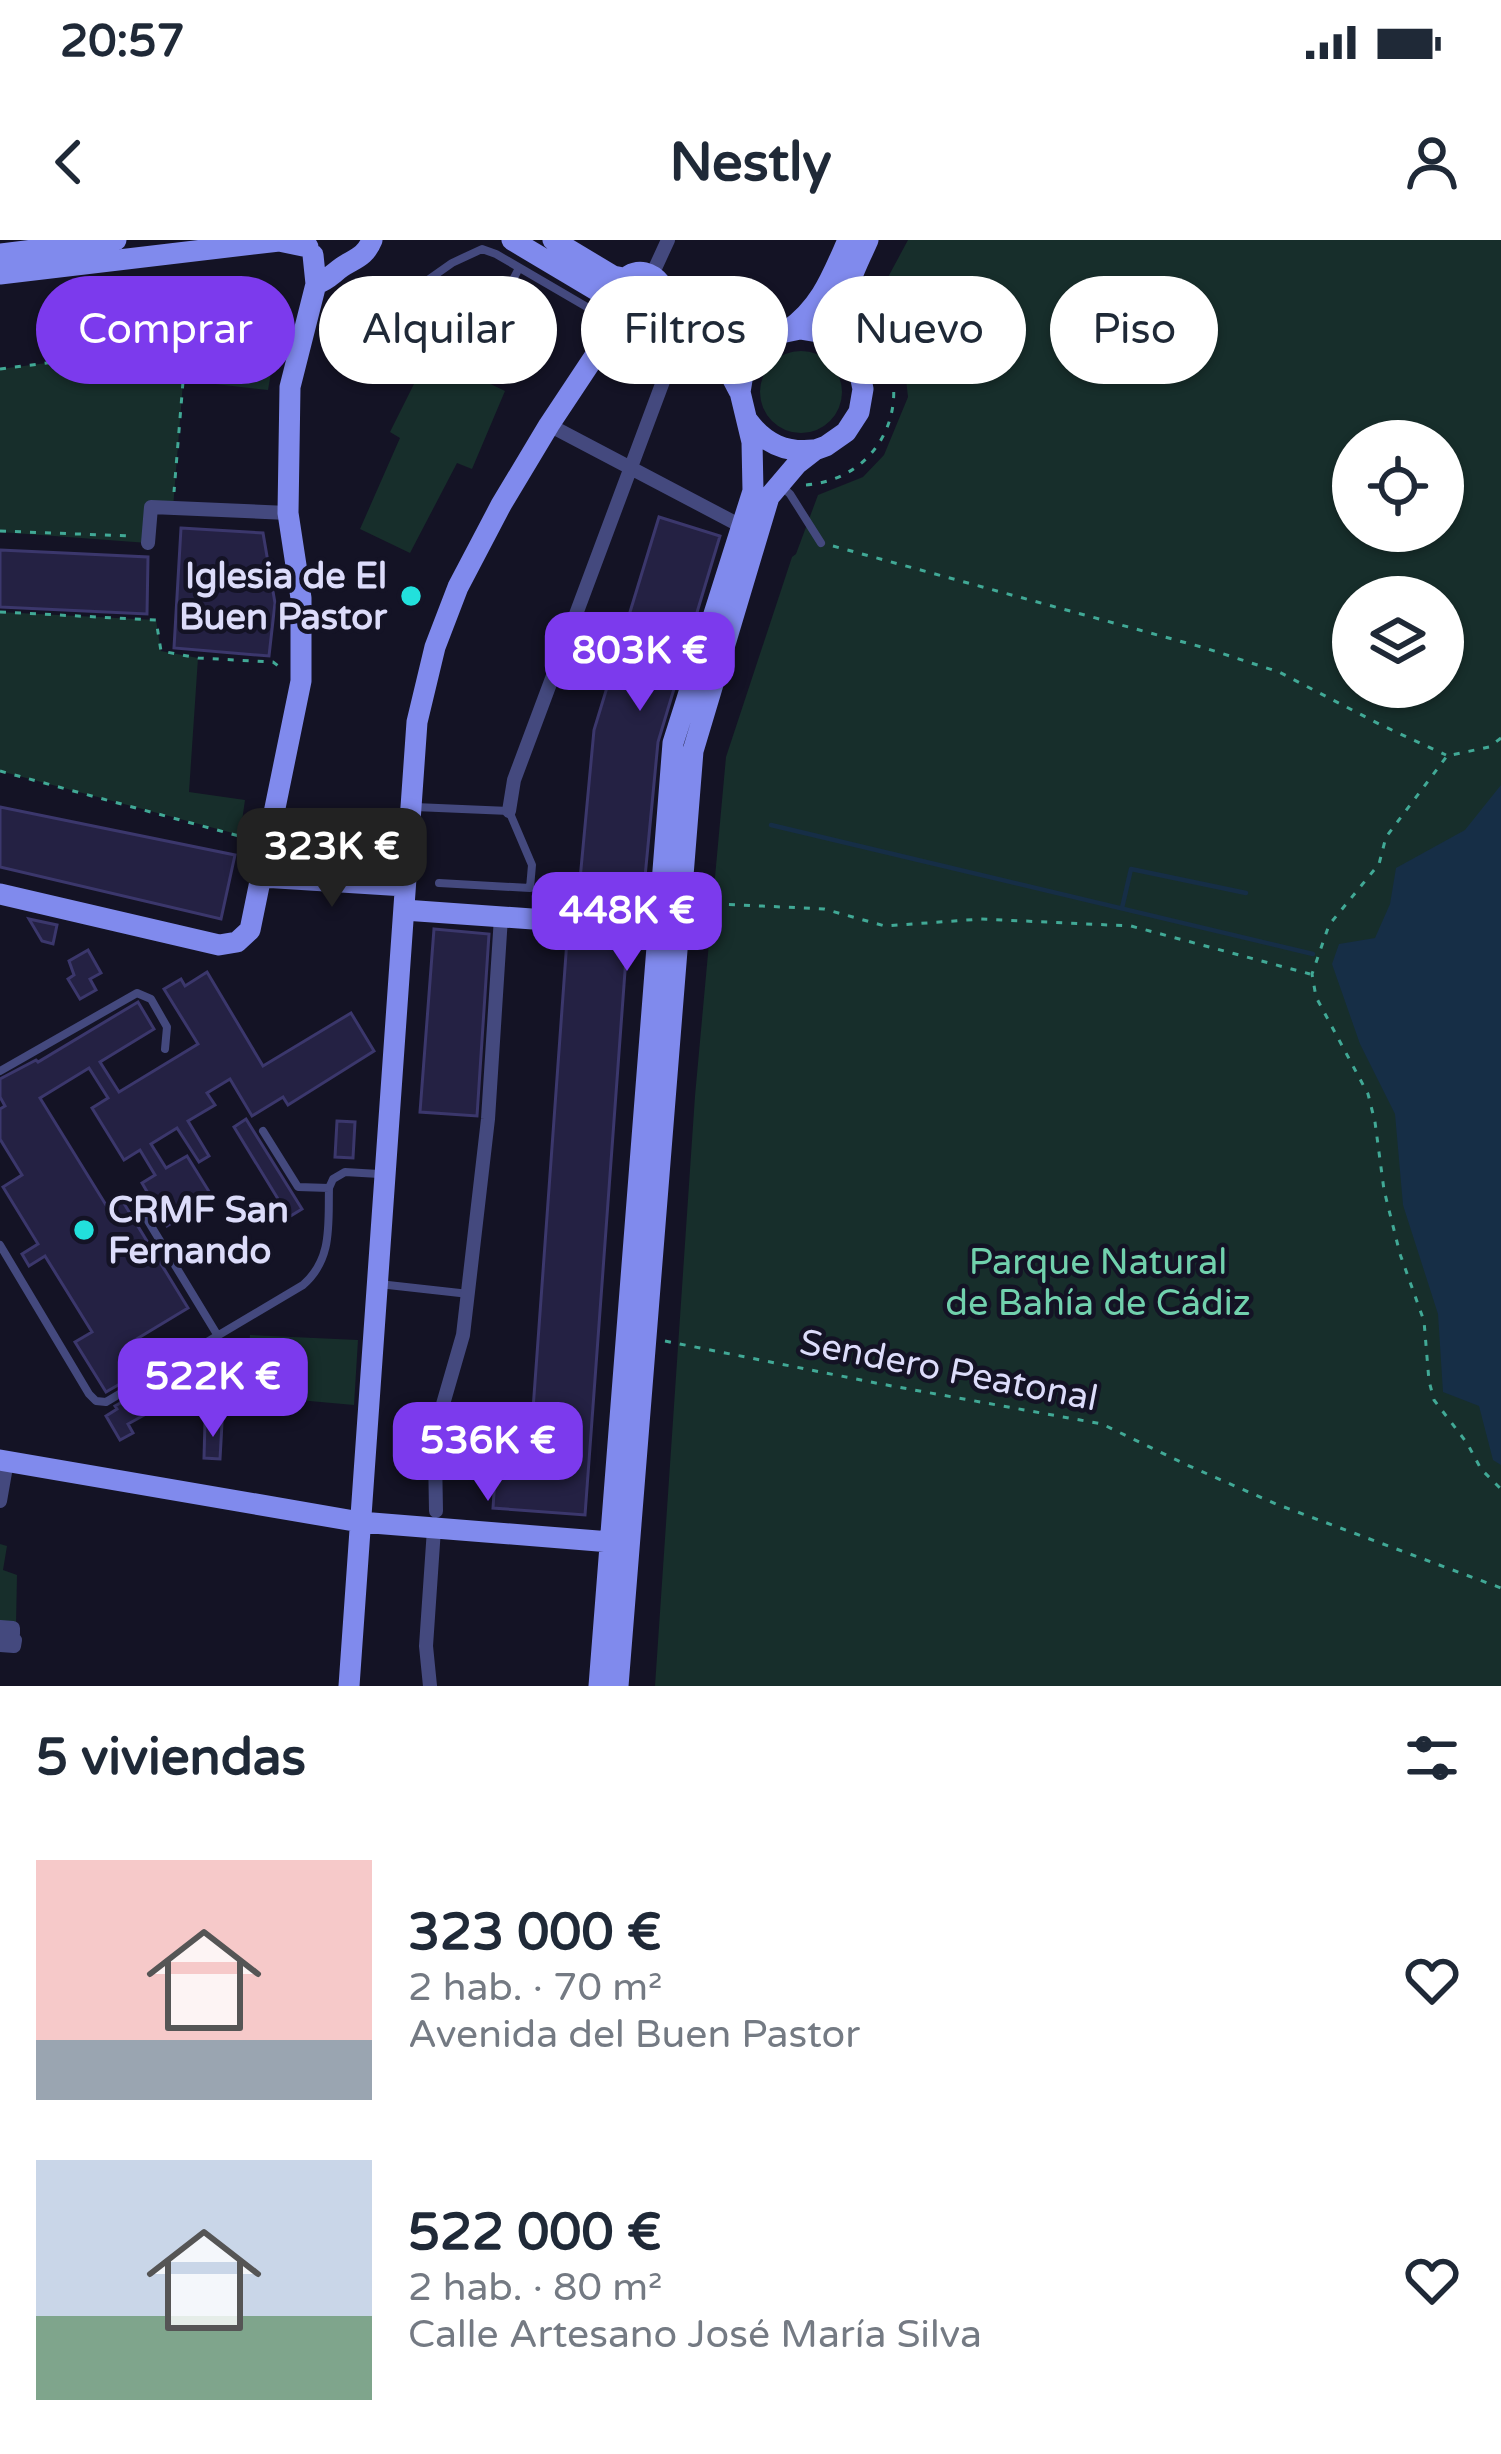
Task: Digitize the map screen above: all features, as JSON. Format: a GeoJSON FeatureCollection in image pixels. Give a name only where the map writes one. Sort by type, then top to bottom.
{"type":"FeatureCollection","features":[{"type":"Feature","properties":{"kind":"street"},"geometry":{"type":"LineString","coordinates":[[0,254],[116,240]]}},
{"type":"Feature","properties":{"kind":"street"},"geometry":{"type":"LineString","coordinates":[[512,240],[581,280]]}},
{"type":"Feature","properties":{"kind":"street"},"geometry":{"type":"LineString","coordinates":[[553,240],[613,276]]}},
{"type":"Feature","properties":{"kind":"street"},"geometry":{"type":"LineString","coordinates":[[651,276],[668,240]]}},
{"type":"Feature","properties":{"kind":"street"},"geometry":{"type":"LineString","coordinates":[[788,328],[804,319],[822,298],[848,240]]}},
{"type":"Feature","properties":{"kind":"street"},"geometry":{"type":"LineString","coordinates":[[851,276],[868,240]]}},
{"type":"Feature","properties":{"kind":"street"},"geometry":{"type":"LineString","coordinates":[[0,274],[279,241],[309,247],[328,264],[346,265]]}},
{"type":"Feature","properties":{"kind":"street"},"geometry":{"type":"LineString","coordinates":[[316,284],[362,257],[372,241]]}},
{"type":"Feature","properties":{"kind":"street"},"geometry":{"type":"LineString","coordinates":[[0,894],[228,945],[250,930],[302,681],[301,598],[289,513],[290,387],[316,284],[309,247]]}},
{"type":"Feature","properties":{"kind":"street"},"geometry":{"type":"LineString","coordinates":[[349,1686],[417,722],[435,647],[458,587],[581,372]]}},
{"type":"Feature","properties":{"kind":"street"},"geometry":{"type":"LineString","coordinates":[[509,811],[514,780],[662,384]]}},
{"type":"Feature","properties":{"kind":"street"},"geometry":{"type":"LineString","coordinates":[[618,1686],[620,1542],[673,743],[753,491],[754,467],[736,384]]}},
{"type":"Feature","properties":{"kind":"street"},"geometry":{"type":"LineString","coordinates":[[740,392],[741,384]]}},
{"type":"Feature","properties":{"kind":"street"},"geometry":{"type":"LineString","coordinates":[[745,415],[759,435],[779,448],[815,450],[846,433],[859,412],[862,384]]}},
{"type":"Feature","properties":{"kind":"street"},"geometry":{"type":"LineString","coordinates":[[549,425],[741,526]]}},
{"type":"Feature","properties":{"kind":"street"},"geometry":{"type":"LineString","coordinates":[[599,1686],[646,1338],[692,751],[770,497],[784,489],[815,450]]}},
{"type":"Feature","properties":{"kind":"street"},"geometry":{"type":"LineString","coordinates":[[148,540],[152,507],[289,513]]}},
{"type":"Feature","properties":{"kind":"street"},"geometry":{"type":"LineString","coordinates":[[262,877],[405,886]]}},
{"type":"Feature","properties":{"kind":"street"},"geometry":{"type":"LineString","coordinates":[[404,910],[659,928]]}},
{"type":"Feature","properties":{"kind":"street"},"geometry":{"type":"LineString","coordinates":[[430,1686],[426,1646],[435,1454],[469,1294],[488,1119],[501,916]]}},
{"type":"Feature","properties":{"kind":"street"},"geometry":{"type":"LineString","coordinates":[[0,1501],[4,1461],[360,1522],[435,1520],[620,1542]]}},
{"type":"Feature","properties":{"kind":"lane"},"geometry":{"type":"LineString","coordinates":[[433,276],[482,249],[581,304]]}},
{"type":"Feature","properties":{"kind":"lane"},"geometry":{"type":"LineString","coordinates":[[515,276],[519,268]]}},
{"type":"Feature","properties":{"kind":"lane"},"geometry":{"type":"LineString","coordinates":[[784,489],[821,542]]}},
{"type":"Feature","properties":{"kind":"lane"},"geometry":{"type":"LineString","coordinates":[[411,806],[509,811],[532,865],[530,889],[439,883]]}},
{"type":"Feature","properties":{"kind":"lane"},"geometry":{"type":"LineString","coordinates":[[0,1071],[137,993],[152,999],[167,1027],[165,1048]]}},
{"type":"Feature","properties":{"kind":"lane"},"geometry":{"type":"LineString","coordinates":[[263,1131],[298,1186],[329,1188]]}},
{"type":"Feature","properties":{"kind":"lane"},"geometry":{"type":"LineString","coordinates":[[0,1246],[89,1394],[96,1401],[110,1400],[303,1286],[323,1261],[329,1188],[336,1176],[345,1172],[386,1174]]}},
{"type":"Feature","properties":{"kind":"lane"},"geometry":{"type":"LineString","coordinates":[[145,1216],[218,1336]]}},
{"type":"Feature","properties":{"kind":"lane"},"geometry":{"type":"LineString","coordinates":[[377,1284],[469,1294]]}},
{"type":"Feature","properties":{"kind":"path"},"geometry":{"type":"LineString","coordinates":[[295,333],[303,332]]}},
{"type":"Feature","properties":{"kind":"path"},"geometry":{"type":"LineString","coordinates":[[0,369],[36,364]]}},
{"type":"Feature","properties":{"kind":"path"},"geometry":{"type":"LineString","coordinates":[[173,508],[183,384]]}},
{"type":"Feature","properties":{"kind":"path"},"geometry":{"type":"LineString","coordinates":[[784,489],[845,476],[872,453],[894,402],[895,384]]}},
{"type":"Feature","properties":{"kind":"path"},"geometry":{"type":"LineString","coordinates":[[0,531],[148,540]]}},
{"type":"Feature","properties":{"kind":"path"},"geometry":{"type":"LineString","coordinates":[[821,542],[1279,671],[1448,756],[1489,747],[1501,739]]}},
{"type":"Feature","properties":{"kind":"path"},"geometry":{"type":"LineString","coordinates":[[0,612],[156,620],[161,651],[273,662],[302,681]]}},
{"type":"Feature","properties":{"kind":"path"},"geometry":{"type":"LineString","coordinates":[[1448,756],[1385,837],[1379,864],[1329,925],[1312,974],[1324,1015],[1368,1094],[1384,1190],[1424,1321],[1434,1400],[1481,1469],[1501,1489]]}},
{"type":"Feature","properties":{"kind":"path"},"geometry":{"type":"LineString","coordinates":[[0,771],[268,846]]}},
{"type":"Feature","properties":{"kind":"path"},"geometry":{"type":"LineString","coordinates":[[680,904],[824,909],[885,926],[981,919],[1131,926],[1312,974]]}},
{"type":"Feature","properties":{"kind":"path","name":"Sendero Peatonal"},"geometry":{"type":"LineString","coordinates":[[646,1338],[1102,1424],[1276,1504],[1501,1588]]}},
{"type":"Feature","properties":{"kind":"green space","name":"Parque Natural de Bahía de Cádiz"},"geometry":{"type":"Polygon","coordinates":[[[908,240],[1501,240],[1501,1686],[655,1686],[695,1096],[726,757],[792,557],[818,495],[863,477],[884,455],[908,397],[907,384],[1026,384],[1026,276],[889,276],[908,240]]]}},
{"type":"Feature","properties":{"kind":"green space"},"geometry":{"type":"Polygon","coordinates":[[[788,353],[812,353],[812,384],[840,384],[839,408],[817,430],[785,430],[763,408],[762,384],[788,384],[788,353]]]}},
{"type":"Feature","properties":{"kind":"green space"},"geometry":{"type":"Polygon","coordinates":[[[36,364],[36,384],[183,384],[173,508],[152,507],[148,543],[0,532],[0,369],[36,364]]]}},
{"type":"Feature","properties":{"kind":"green space"},"geometry":{"type":"Polygon","coordinates":[[[216,384],[269,384],[268,390],[216,384]]]}},
{"type":"Feature","properties":{"kind":"green space"},"geometry":{"type":"Polygon","coordinates":[[[414,384],[491,384],[505,391],[472,469],[457,463],[410,553],[360,529],[400,438],[390,432],[414,384]]]}},
{"type":"Feature","properties":{"kind":"green space"},"geometry":{"type":"Polygon","coordinates":[[[0,612],[156,620],[161,651],[198,658],[189,792],[245,800],[240,835],[0,771],[0,612]]]}},
{"type":"Feature","properties":{"kind":"green space"},"geometry":{"type":"Polygon","coordinates":[[[250,1335],[358,1340],[354,1405],[244,1395],[250,1335]]]}},
{"type":"Feature","properties":{"kind":"green space"},"geometry":{"type":"Polygon","coordinates":[[[0,1544],[7,1546],[3,1570],[17,1575],[16,1625],[0,1625],[0,1544]]]}},
{"type":"Feature","properties":{"kind":"water"},"geometry":{"type":"Polygon","coordinates":[[[1501,785],[1501,1465],[1493,1460],[1479,1406],[1443,1392],[1438,1314],[1403,1205],[1395,1114],[1360,1044],[1332,964],[1339,944],[1375,938],[1390,904],[1396,868],[1465,830],[1501,785]]]}},
{"type":"Feature","properties":{"kind":"building"},"geometry":{"type":"Polygon","coordinates":[[[659,517],[720,536],[658,742],[642,908],[578,901],[594,730],[659,517]]]}},
{"type":"Feature","properties":{"kind":"building"},"geometry":{"type":"Polygon","coordinates":[[[181,528],[263,533],[275,603],[269,656],[174,648],[181,528]]]}},
{"type":"Feature","properties":{"kind":"building"},"geometry":{"type":"Polygon","coordinates":[[[0,550],[148,557],[147,614],[0,607],[0,550]]]}},
{"type":"Feature","properties":{"kind":"building"},"geometry":{"type":"Polygon","coordinates":[[[0,807],[235,855],[221,919],[0,867],[0,807]]]}},
{"type":"Feature","properties":{"kind":"building"},"geometry":{"type":"Polygon","coordinates":[[[29,919],[57,925],[53,944],[42,941],[29,919]]]}},
{"type":"Feature","properties":{"kind":"building"},"geometry":{"type":"Polygon","coordinates":[[[434,929],[489,934],[477,1116],[420,1112],[434,929]]]}},
{"type":"Feature","properties":{"kind":"building"},"geometry":{"type":"Polygon","coordinates":[[[567,940],[627,944],[585,1515],[493,1508],[497,1448],[530,1451],[567,940]]]}},
{"type":"Feature","properties":{"kind":"building"},"geometry":{"type":"Polygon","coordinates":[[[88,950],[101,973],[90,979],[96,990],[80,999],[68,979],[74,975],[69,961],[88,950]]]}},
{"type":"Feature","properties":{"kind":"building"},"geometry":{"type":"Polygon","coordinates":[[[207,972],[263,1066],[351,1013],[374,1051],[288,1105],[283,1097],[252,1116],[230,1079],[207,1093],[215,1105],[188,1121],[209,1156],[199,1162],[177,1128],[151,1144],[166,1168],[187,1156],[213,1198],[167,1226],[142,1183],[155,1175],[140,1150],[124,1160],[92,1108],[108,1098],[89,1068],[40,1098],[106,1205],[120,1197],[188,1308],[135,1340],[151,1366],[106,1392],[75,1342],[92,1332],[45,1256],[29,1266],[22,1254],[38,1244],[3,1187],[22,1175],[0,1139],[0,1109],[5,1106],[0,1079],[38,1062],[138,1002],[154,1029],[100,1062],[119,1092],[198,1044],[164,989],[181,979],[185,986],[207,972]]]}},
{"type":"Feature","properties":{"kind":"building"},"geometry":{"type":"Polygon","coordinates":[[[246,1119],[302,1209],[289,1217],[234,1127],[246,1119]]]}},
{"type":"Feature","properties":{"kind":"building"},"geometry":{"type":"Polygon","coordinates":[[[337,1121],[355,1122],[353,1158],[335,1157],[337,1121]]]}},
{"type":"Feature","properties":{"kind":"building"},"geometry":{"type":"Polygon","coordinates":[[[230,1341],[236,1351],[168,1392],[173,1399],[128,1424],[133,1433],[120,1440],[106,1416],[115,1406],[230,1341]]]}},
{"type":"Feature","properties":{"kind":"building"},"geometry":{"type":"Polygon","coordinates":[[[205,1422],[222,1423],[220,1459],[204,1458],[205,1422]]]}},
{"type":"Feature","properties":{"kind":"waterway"},"geometry":{"type":"LineString","coordinates":[[771,825],[1313,954]]}},
{"type":"Feature","properties":{"kind":"waterway"},"geometry":{"type":"LineString","coordinates":[[1122,908],[1131,869],[1246,893]]}},
{"type":"Feature","properties":{"kind":"place","name":"Iglesia de El Buen Pastor"},"geometry":{"type":"Point","coordinates":[411,596]}},
{"type":"Feature","properties":{"kind":"place","name":"CRMF San Fernando"},"geometry":{"type":"Point","coordinates":[84,1230]}}]}
